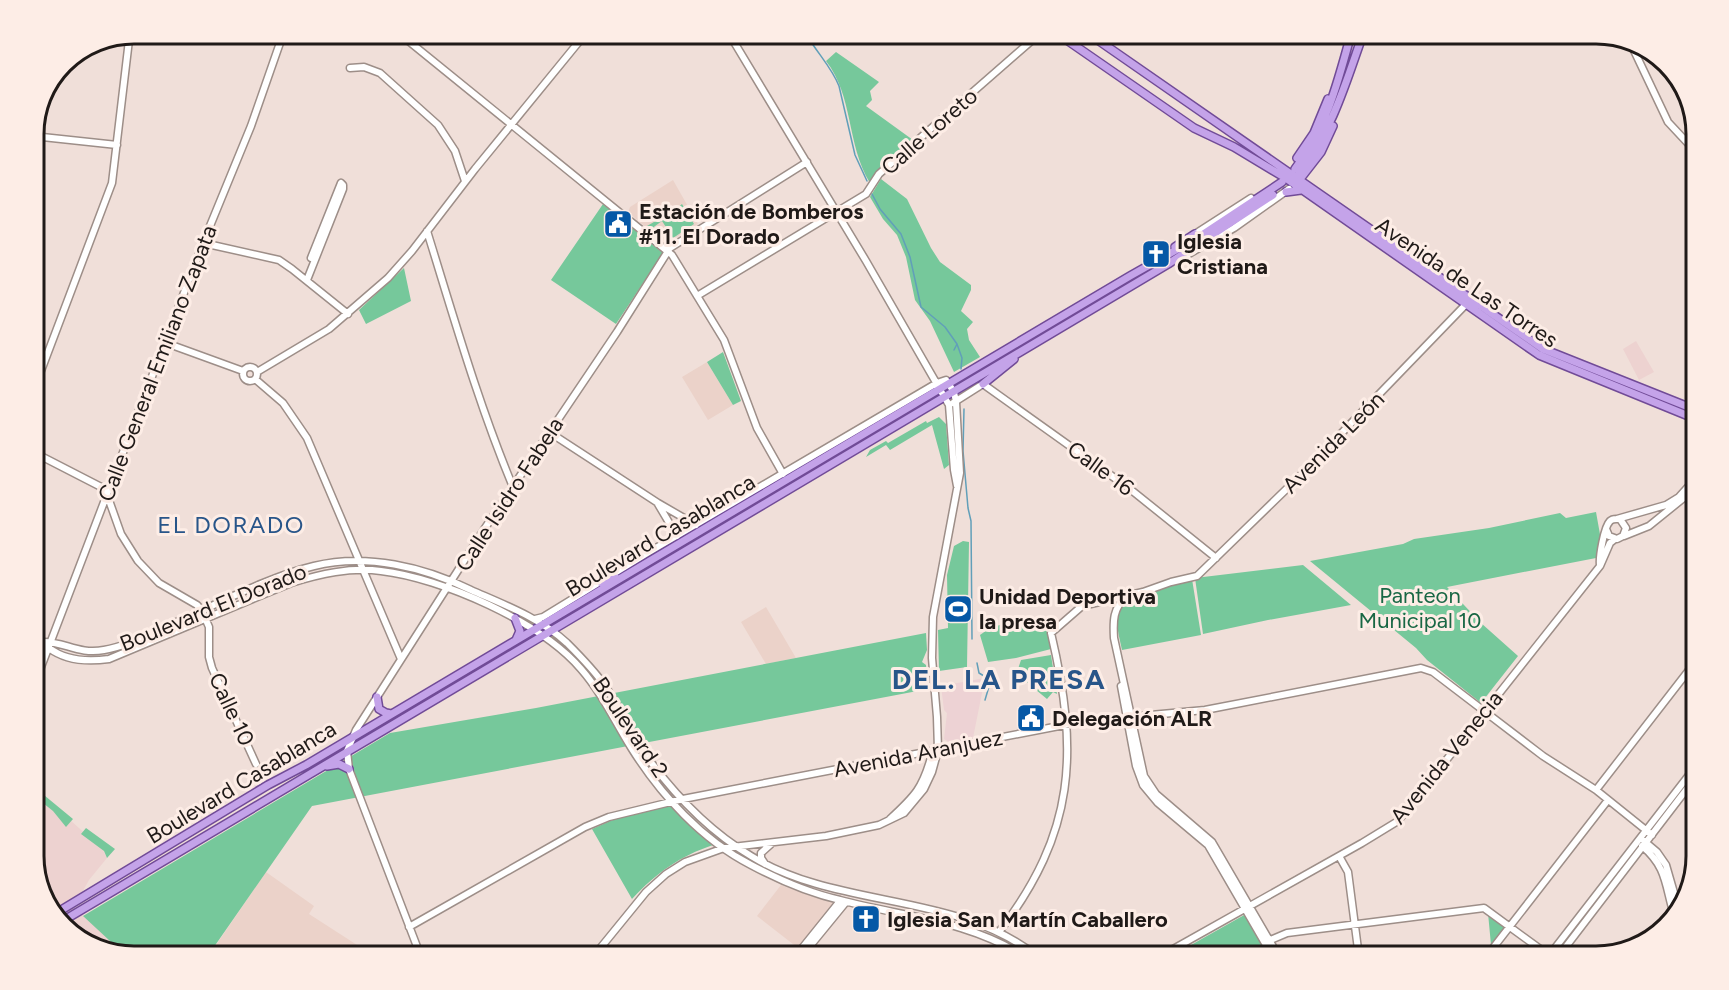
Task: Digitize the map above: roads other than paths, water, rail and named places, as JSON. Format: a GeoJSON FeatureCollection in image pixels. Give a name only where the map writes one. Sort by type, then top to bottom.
{"type":"FeatureCollection","features":[{"type":"Feature","properties":{"kind":"main road"},"geometry":{"type":"LineString","coordinates":[[1073,44],[1194,128],[1234,147],[1290,179]]}},
{"type":"Feature","properties":{"kind":"main road"},"geometry":{"type":"LineString","coordinates":[[1103,44],[1290,179]]}},
{"type":"Feature","properties":{"kind":"main road","name":"Boulevard Casablanca"},"geometry":{"type":"LineString","coordinates":[[1340,88],[1350,44]]}},
{"type":"Feature","properties":{"kind":"main road","name":"Boulevard Casablanca"},"geometry":{"type":"LineString","coordinates":[[68,918],[1168,264],[1253,208],[1290,179],[1312,146],[1359,44]]}},
{"type":"Feature","properties":{"kind":"main road"},"geometry":{"type":"LineString","coordinates":[[1290,179],[1314,162],[1329,137],[1341,104],[1340,88]]}},
{"type":"Feature","properties":{"kind":"main road","name":"Boulevard Casablanca"},"geometry":{"type":"LineString","coordinates":[[62,910],[544,625],[939,387],[950,384],[1208,232],[1290,179]]}},
{"type":"Feature","properties":{"kind":"main road","name":"Avenida de Las Torres"},"geometry":{"type":"LineString","coordinates":[[1290,179],[1296,189],[1305,192],[1546,359],[1685,415]]}},
{"type":"Feature","properties":{"kind":"main road","name":"Avenida de Las Torres"},"geometry":{"type":"LineString","coordinates":[[1290,179],[1472,298],[1550,353],[1685,406]]}},
{"type":"Feature","properties":{"kind":"main road"},"geometry":{"type":"LineString","coordinates":[[1161,258],[1195,234]]}},
{"type":"Feature","properties":{"kind":"main road"},"geometry":{"type":"LineString","coordinates":[[983,384],[1023,350]]}},
{"type":"Feature","properties":{"kind":"main road"},"geometry":{"type":"LineString","coordinates":[[601,583],[627,575]]}},
{"type":"Feature","properties":{"kind":"main road"},"geometry":{"type":"LineString","coordinates":[[513,642],[520,631],[515,618]]}},
{"type":"Feature","properties":{"kind":"main road"},"geometry":{"type":"LineString","coordinates":[[377,697],[379,709],[386,713],[394,713]]}},
{"type":"Feature","properties":{"kind":"main road"},"geometry":{"type":"LineString","coordinates":[[319,768],[339,764],[349,769]]}},
{"type":"Feature","properties":{"kind":"street"},"geometry":{"type":"LineString","coordinates":[[44,363],[108,196],[114,174],[129,44]]}},
{"type":"Feature","properties":{"kind":"street","name":"Calle General Emiliano Zapata"},"geometry":{"type":"LineString","coordinates":[[44,658],[203,243],[251,126],[280,44]]}},
{"type":"Feature","properties":{"kind":"street"},"geometry":{"type":"LineString","coordinates":[[412,44],[668,251],[683,271],[724,340],[757,428],[783,474]]}},
{"type":"Feature","properties":{"kind":"street"},"geometry":{"type":"LineString","coordinates":[[243,371],[245,380],[249,382],[256,375],[316,338],[348,314],[388,278],[510,124],[577,44]]}},
{"type":"Feature","properties":{"kind":"street"},"geometry":{"type":"LineString","coordinates":[[735,44],[945,397],[949,405],[957,486]]}},
{"type":"Feature","properties":{"kind":"street","name":"Calle Loreto"},"geometry":{"type":"LineString","coordinates":[[697,296],[868,192],[879,174],[1028,44]]}},
{"type":"Feature","properties":{"kind":"street"},"geometry":{"type":"LineString","coordinates":[[1635,53],[1668,122],[1685,140]]}},
{"type":"Feature","properties":{"kind":"street"},"geometry":{"type":"LineString","coordinates":[[351,68],[371,69],[392,83],[442,130],[459,162],[465,181]]}},
{"type":"Feature","properties":{"kind":"street"},"geometry":{"type":"LineString","coordinates":[[44,137],[117,145]]}},
{"type":"Feature","properties":{"kind":"street"},"geometry":{"type":"LineString","coordinates":[[459,162],[475,169]]}},
{"type":"Feature","properties":{"kind":"street"},"geometry":{"type":"LineString","coordinates":[[668,251],[672,245],[807,162]]}},
{"type":"Feature","properties":{"kind":"street"},"geometry":{"type":"LineString","coordinates":[[1195,234],[1270,187],[1290,179]]}},
{"type":"Feature","properties":{"kind":"street"},"geometry":{"type":"LineString","coordinates":[[340,183],[344,187],[340,198],[305,279],[340,183]]}},
{"type":"Feature","properties":{"kind":"street"},"geometry":{"type":"LineString","coordinates":[[427,231],[463,353],[488,426],[513,487]]}},
{"type":"Feature","properties":{"kind":"street"},"geometry":{"type":"LineString","coordinates":[[203,243],[272,258],[286,264],[348,314]]}},
{"type":"Feature","properties":{"kind":"street","name":"Calle Isidro Fabela"},"geometry":{"type":"LineString","coordinates":[[347,751],[352,737],[401,658],[549,432],[623,324],[668,251]]}},
{"type":"Feature","properties":{"kind":"street","name":"Avenida León"},"geometry":{"type":"LineString","coordinates":[[1067,725],[1064,696],[1051,633],[1082,606],[1127,596],[1195,576],[1304,472],[1472,298]]}},
{"type":"Feature","properties":{"kind":"street"},"geometry":{"type":"LineString","coordinates":[[166,343],[243,371]]}},
{"type":"Feature","properties":{"kind":"street"},"geometry":{"type":"LineString","coordinates":[[243,371],[249,367],[283,403],[301,427],[401,658]]}},
{"type":"Feature","properties":{"kind":"street"},"geometry":{"type":"LineString","coordinates":[[602,946],[659,879],[691,859],[724,848],[855,831],[887,822],[904,813],[919,797],[930,778],[936,748],[937,717],[932,633],[934,600],[960,473],[956,402],[950,384]]}},
{"type":"Feature","properties":{"kind":"street"},"geometry":{"type":"LineString","coordinates":[[949,405],[983,384]]}},
{"type":"Feature","properties":{"kind":"street","name":"Calle 16"},"geometry":{"type":"LineString","coordinates":[[983,384],[1130,489],[1216,558]]}},
{"type":"Feature","properties":{"kind":"street"},"geometry":{"type":"LineString","coordinates":[[535,619],[543,617],[783,474],[939,387]]}},
{"type":"Feature","properties":{"kind":"street"},"geometry":{"type":"LineString","coordinates":[[549,432],[696,525]]}},
{"type":"Feature","properties":{"kind":"street"},"geometry":{"type":"LineString","coordinates":[[44,457],[100,485],[107,492],[119,528],[138,561],[159,583],[197,605],[202,611]]}},
{"type":"Feature","properties":{"kind":"street"},"geometry":{"type":"LineString","coordinates":[[1685,489],[1666,505],[1610,521],[1606,530],[1609,536],[1615,539],[1649,526],[1686,496]]}},
{"type":"Feature","properties":{"kind":"street"},"geometry":{"type":"LineString","coordinates":[[658,503],[677,536]]}},
{"type":"Feature","properties":{"kind":"street"},"geometry":{"type":"LineString","coordinates":[[1617,519],[1626,526],[1623,536]]}},
{"type":"Feature","properties":{"kind":"street","name":"Avenida Venecia"},"geometry":{"type":"LineString","coordinates":[[1600,566],[1599,558],[1606,530]]}},
{"type":"Feature","properties":{"kind":"street","name":"Avenida Venecia"},"geometry":{"type":"LineString","coordinates":[[1178,946],[1386,830],[1398,820],[1600,566],[1610,543],[1615,539]]}},
{"type":"Feature","properties":{"kind":"street","name":"Boulevard El Dorado"},"geometry":{"type":"LineString","coordinates":[[49,645],[86,651],[106,650],[275,579],[313,566],[360,561],[395,565],[452,580],[544,625]]}},
{"type":"Feature","properties":{"kind":"street","name":"Boulevard El Dorado"},"geometry":{"type":"LineString","coordinates":[[49,645],[78,660],[109,659],[301,580],[331,573],[364,570],[401,574],[447,588],[536,629]]}},
{"type":"Feature","properties":{"kind":"street"},"geometry":{"type":"LineString","coordinates":[[1127,596],[1119,603],[1113,622],[1122,679],[1121,686],[1129,716],[1137,771],[1146,790],[1158,803],[1208,845],[1269,946]]}},
{"type":"Feature","properties":{"kind":"street","name":"Calle 10"},"geometry":{"type":"LineString","coordinates":[[202,611],[209,632],[210,663],[256,764]]}},
{"type":"Feature","properties":{"kind":"street","name":"Boulevard 2"},"geometry":{"type":"LineString","coordinates":[[544,625],[582,658],[596,674],[650,760],[683,799],[714,829],[737,847],[789,876],[823,887],[944,913],[999,932],[1021,946]]}},
{"type":"Feature","properties":{"kind":"street","name":"Boulevard 2"},"geometry":{"type":"LineString","coordinates":[[536,629],[580,667],[590,679],[654,781],[700,829],[724,848],[751,865],[784,880],[843,901],[964,927],[1006,946]]}},
{"type":"Feature","properties":{"kind":"street"},"geometry":{"type":"LineString","coordinates":[[44,643],[49,645]]}},
{"type":"Feature","properties":{"kind":"street","name":"Avenida Aranjuez"},"geometry":{"type":"LineString","coordinates":[[409,927],[593,823],[619,814],[936,748],[1129,716],[1204,710],[1420,668],[1433,672],[1543,756],[1596,790],[1652,835]]}},
{"type":"Feature","properties":{"kind":"street"},"geometry":{"type":"LineString","coordinates":[[1596,790],[1686,674]]}},
{"type":"Feature","properties":{"kind":"street"},"geometry":{"type":"LineString","coordinates":[[999,932],[1030,889],[1054,835],[1066,783],[1067,725]]}},
{"type":"Feature","properties":{"kind":"street"},"geometry":{"type":"LineString","coordinates":[[347,751],[349,769],[417,946]]}},
{"type":"Feature","properties":{"kind":"street"},"geometry":{"type":"LineString","coordinates":[[1557,946],[1686,779]]}},
{"type":"Feature","properties":{"kind":"street"},"geometry":{"type":"LineString","coordinates":[[1567,946],[1686,790]]}},
{"type":"Feature","properties":{"kind":"street"},"geometry":{"type":"LineString","coordinates":[[1495,946],[1608,800]]}},
{"type":"Feature","properties":{"kind":"street"},"geometry":{"type":"LineString","coordinates":[[1638,840],[1653,855],[1661,868],[1671,904]]}},
{"type":"Feature","properties":{"kind":"street"},"geometry":{"type":"LineString","coordinates":[[766,864],[761,858],[761,853],[771,843]]}},
{"type":"Feature","properties":{"kind":"street"},"geometry":{"type":"LineString","coordinates":[[1644,845],[1657,852],[1666,865],[1675,898]]}},
{"type":"Feature","properties":{"kind":"street"},"geometry":{"type":"LineString","coordinates":[[1339,856],[1348,872],[1358,946]]}},
{"type":"Feature","properties":{"kind":"street"},"geometry":{"type":"LineString","coordinates":[[804,946],[843,901]]}},
{"type":"Feature","properties":{"kind":"street"},"geometry":{"type":"LineString","coordinates":[[809,946],[843,901]]}},
{"type":"Feature","properties":{"kind":"street"},"geometry":{"type":"LineString","coordinates":[[1267,942],[1287,933],[1484,908],[1538,946]]}},
{"type":"Feature","properties":{"kind":"street"},"geometry":{"type":"LineString","coordinates":[[1267,942],[1270,946]]}},
{"type":"Feature","properties":{"kind":"waterway"},"geometry":{"type":"LineString","coordinates":[[813,44],[839,86],[855,155],[867,181]]}},
{"type":"Feature","properties":{"kind":"waterway"},"geometry":{"type":"LineString","coordinates":[[872,194],[880,209],[901,234],[910,257],[921,307],[945,327],[957,344],[954,350]]}},
{"type":"Feature","properties":{"kind":"waterway"},"geometry":{"type":"LineString","coordinates":[[957,344],[962,358],[961,369]]}},
{"type":"Feature","properties":{"kind":"waterway"},"geometry":{"type":"LineString","coordinates":[[964,409],[963,451],[971,521],[972,639]]}},
{"type":"Feature","properties":{"kind":"waterway"},"geometry":{"type":"LineString","coordinates":[[977,663],[979,673],[989,679],[990,683],[985,700]]}},
{"type":"Feature","properties":{"kind":"place","name":"Estación de Bomberos #11. El Dorado"},"geometry":{"type":"Point","coordinates":[618,224]}},
{"type":"Feature","properties":{"kind":"place","name":"Iglesia Cristiana"},"geometry":{"type":"Point","coordinates":[1156,254]}},
{"type":"Feature","properties":{"kind":"place","name":"Unidad Deportiva la presa"},"geometry":{"type":"Point","coordinates":[958,609]}},
{"type":"Feature","properties":{"kind":"place","name":"Delegación ALR"},"geometry":{"type":"Point","coordinates":[1031,718]}},
{"type":"Feature","properties":{"kind":"place","name":"Iglesia San Martín Caballero"},"geometry":{"type":"Point","coordinates":[866,919]}},
{"type":"Feature","properties":{"kind":"district","name":"EL DORADO"},"geometry":{"type":"Point","coordinates":[231,525]}},
{"type":"Feature","properties":{"kind":"district","name":"DEL. LA PRESA"},"geometry":{"type":"Point","coordinates":[999,679]}},
{"type":"Feature","properties":{"kind":"park label","name":"Panteon Municipal 10"},"geometry":{"type":"Point","coordinates":[1420,608]}}]}
